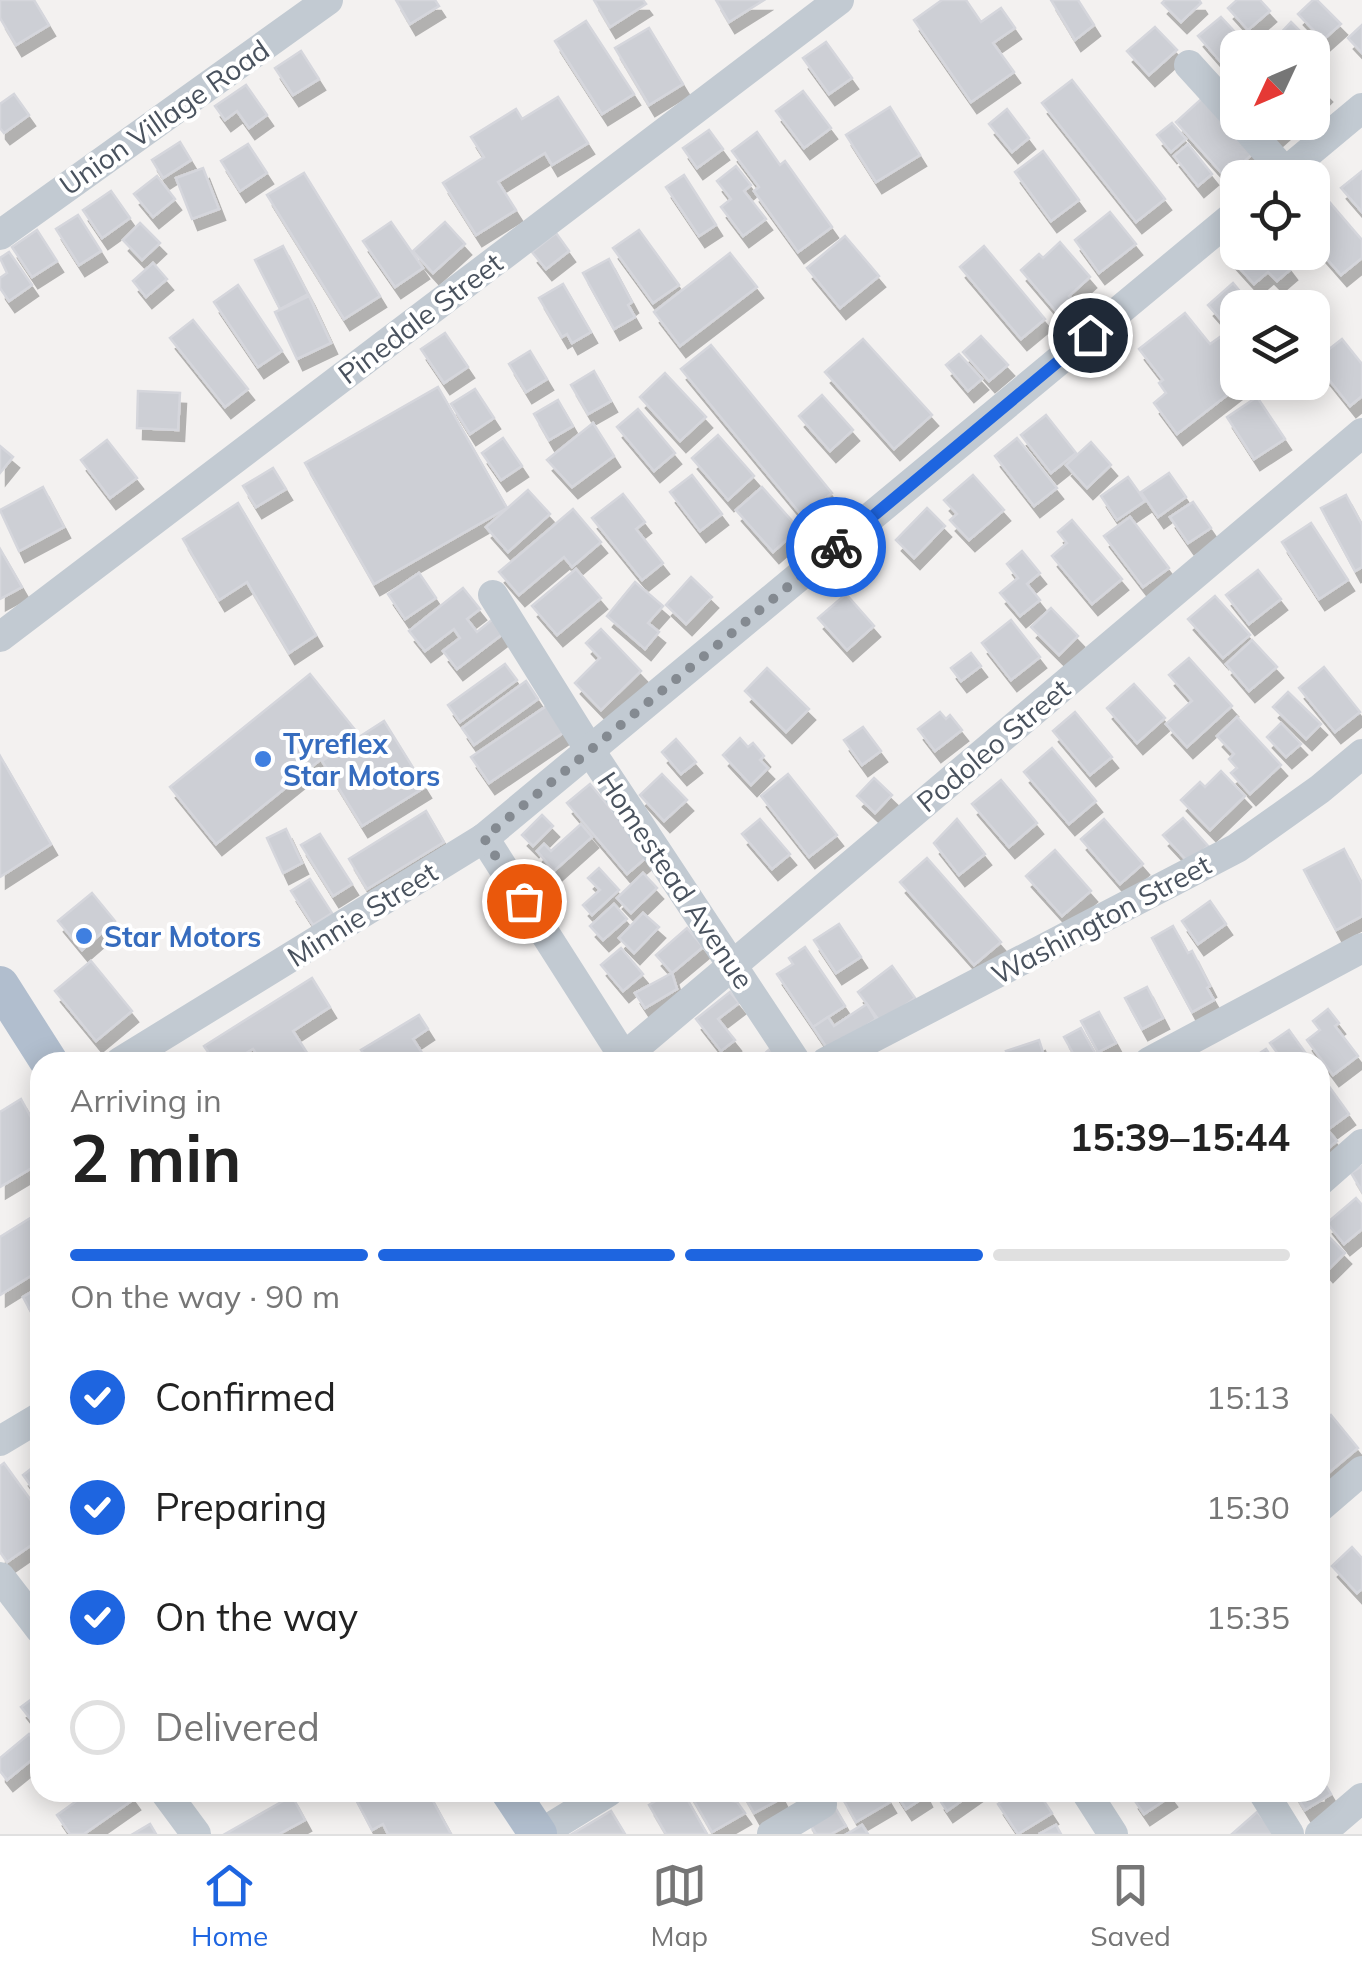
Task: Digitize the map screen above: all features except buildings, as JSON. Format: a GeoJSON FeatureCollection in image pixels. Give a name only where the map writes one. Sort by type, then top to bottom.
{"type":"FeatureCollection","features":[{"type":"Feature","properties":{"kind":"main road"},"geometry":{"type":"LineString","coordinates":[[0,985],[43,1052]]}},
{"type":"Feature","properties":{"kind":"main road"},"geometry":{"type":"LineString","coordinates":[[517,1802],[539,1834]]}},
{"type":"Feature","properties":{"kind":"street","name":"Union Village Road"},"geometry":{"type":"LineString","coordinates":[[0,235],[328,0]]}},
{"type":"Feature","properties":{"kind":"street","name":"Pinedale Street"},"geometry":{"type":"LineString","coordinates":[[0,637],[840,0]]}},
{"type":"Feature","properties":{"kind":"street"},"geometry":{"type":"LineString","coordinates":[[1189,65],[1220,100]]}},
{"type":"Feature","properties":{"kind":"street"},"geometry":{"type":"LineString","coordinates":[[1300,160],[1362,108]]}},
{"type":"Feature","properties":{"kind":"street"},"geometry":{"type":"LineString","coordinates":[[1254,140],[1270,160]]}},
{"type":"Feature","properties":{"kind":"street","name":"Minnie Street"},"geometry":{"type":"LineString","coordinates":[[136,1052],[484,838],[1220,227]]}},
{"type":"Feature","properties":{"kind":"street","name":"Podoleo Street"},"geometry":{"type":"LineString","coordinates":[[634,1052],[1362,433]]}},
{"type":"Feature","properties":{"kind":"street","name":"Homestead Avenue"},"geometry":{"type":"LineString","coordinates":[[493,596],[790,1052]]}},
{"type":"Feature","properties":{"kind":"street","name":"Washington Street"},"geometry":{"type":"LineString","coordinates":[[845,1052],[1237,848],[1362,754]]}},
{"type":"Feature","properties":{"kind":"street"},"geometry":{"type":"LineString","coordinates":[[484,838],[620,1052]]}},
{"type":"Feature","properties":{"kind":"street"},"geometry":{"type":"LineString","coordinates":[[1168,1052],[1362,948]]}},
{"type":"Feature","properties":{"kind":"street"},"geometry":{"type":"LineString","coordinates":[[1330,1172],[1362,1144]]}},
{"type":"Feature","properties":{"kind":"street"},"geometry":{"type":"LineString","coordinates":[[0,1441],[30,1423]]}},
{"type":"Feature","properties":{"kind":"street"},"geometry":{"type":"LineString","coordinates":[[1330,1499],[1362,1472]]}},
{"type":"Feature","properties":{"kind":"street"},"geometry":{"type":"LineString","coordinates":[[0,1577],[30,1617]]}},
{"type":"Feature","properties":{"kind":"street"},"geometry":{"type":"LineString","coordinates":[[1320,1834],[1362,1798]]}},
{"type":"Feature","properties":{"kind":"street"},"geometry":{"type":"LineString","coordinates":[[172,1802],[196,1834]]}},
{"type":"Feature","properties":{"kind":"street"},"geometry":{"type":"LineString","coordinates":[[539,1834],[592,1802]]}},
{"type":"Feature","properties":{"kind":"street"},"geometry":{"type":"LineString","coordinates":[[1092,1802],[1112,1834]]}},
{"type":"Feature","properties":{"kind":"street"},"geometry":{"type":"LineString","coordinates":[[1269,1802],[1289,1834]]}},
{"type":"Feature","properties":{"kind":"street"},"geometry":{"type":"LineString","coordinates":[[772,1834],[822,1804]]}},
{"type":"Feature","properties":{"kind":"way so far"},"geometry":{"type":"LineString","coordinates":[[524,901],[484,838],[836,547]]}},
{"type":"Feature","properties":{"kind":"place","name":"Tyreflex Star Motors"},"geometry":{"type":"Point","coordinates":[263,759]}},
{"type":"Feature","properties":{"kind":"place","name":"Star Motors"},"geometry":{"type":"Point","coordinates":[84,936]}},
{"type":"Feature","properties":{"kind":"route"},"geometry":{"type":"LineString","coordinates":[[836,547],[1090,335]]}}]}
